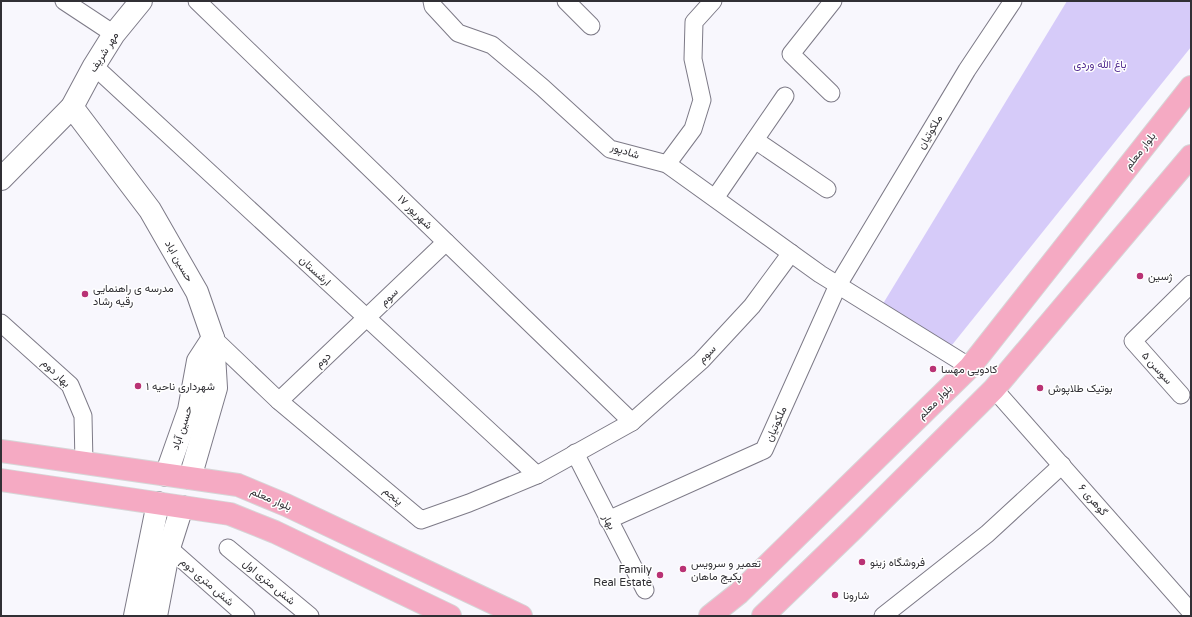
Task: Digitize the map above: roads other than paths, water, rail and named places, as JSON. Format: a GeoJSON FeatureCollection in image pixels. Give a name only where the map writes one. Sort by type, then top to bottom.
{"type":"FeatureCollection","features":[{"type":"Feature","properties":{"kind":"main road","name":"بلوار معلم"},"geometry":{"type":"LineString","coordinates":[[710,616],[739,593],[970,367],[1191,87]]}},
{"type":"Feature","properties":{"kind":"main road"},"geometry":{"type":"LineString","coordinates":[[763,616],[994,389],[1191,156]]}},
{"type":"Feature","properties":{"kind":"main road","name":"بلوار معلم"},"geometry":{"type":"LineString","coordinates":[[1,451],[238,485],[286,505],[521,616]]}},
{"type":"Feature","properties":{"kind":"main road"},"geometry":{"type":"LineString","coordinates":[[158,503],[166,475]]}},
{"type":"Feature","properties":{"kind":"main road"},"geometry":{"type":"LineString","coordinates":[[182,506],[190,478]]}},
{"type":"Feature","properties":{"kind":"main road"},"geometry":{"type":"LineString","coordinates":[[1,480],[230,514],[275,532],[428,611],[450,616]]}},
{"type":"Feature","properties":{"kind":"street"},"geometry":{"type":"LineString","coordinates":[[64,1],[114,34]]}},
{"type":"Feature","properties":{"kind":"street","name":"مهر شریف"},"geometry":{"type":"LineString","coordinates":[[4,172],[72,107],[94,66],[114,34],[141,1]]}},
{"type":"Feature","properties":{"kind":"street","name":"۱۷ شهریور"},"geometry":{"type":"LineString","coordinates":[[197,1],[632,422]]}},
{"type":"Feature","properties":{"kind":"street","name":"شادپور"},"geometry":{"type":"LineString","coordinates":[[432,1],[433,6],[458,33],[492,46],[542,87],[610,149],[667,164]]}},
{"type":"Feature","properties":{"kind":"street"},"geometry":{"type":"LineString","coordinates":[[566,1],[591,26]]}},
{"type":"Feature","properties":{"kind":"street"},"geometry":{"type":"LineString","coordinates":[[713,1],[694,22],[693,59],[702,100],[693,129],[667,164],[838,285],[970,367]]}},
{"type":"Feature","properties":{"kind":"street"},"geometry":{"type":"LineString","coordinates":[[831,93],[791,54],[833,1]]}},
{"type":"Feature","properties":{"kind":"street","name":"ملکوتیان"},"geometry":{"type":"LineString","coordinates":[[608,520],[764,450],[838,285],[967,70],[1013,1]]}},
{"type":"Feature","properties":{"kind":"street","name":"ارشستان"},"geometry":{"type":"LineString","coordinates":[[94,66],[537,475]]}},
{"type":"Feature","properties":{"kind":"street"},"geometry":{"type":"LineString","coordinates":[[715,198],[785,96]]}},
{"type":"Feature","properties":{"kind":"street","name":"حسین اباد"},"geometry":{"type":"LineString","coordinates":[[72,107],[150,210],[197,292],[212,338],[216,388],[190,478]]}},
{"type":"Feature","properties":{"kind":"street"},"geometry":{"type":"LineString","coordinates":[[755,140],[827,189]]}},
{"type":"Feature","properties":{"kind":"street","name":"سوم"},"geometry":{"type":"LineString","coordinates":[[367,318],[446,242]]}},
{"type":"Feature","properties":{"kind":"street","name":"سوم"},"geometry":{"type":"LineString","coordinates":[[606,436],[632,422],[701,361],[752,306],[791,253]]}},
{"type":"Feature","properties":{"kind":"street","name":"سوسن ۵"},"geometry":{"type":"LineString","coordinates":[[1181,395],[1133,341],[1191,284]]}},
{"type":"Feature","properties":{"kind":"street","name":"دوم"},"geometry":{"type":"LineString","coordinates":[[279,401],[367,318]]}},
{"type":"Feature","properties":{"kind":"street","name":"بهار دوم"},"geometry":{"type":"LineString","coordinates":[[1,323],[70,385],[83,416],[84,463]]}},
{"type":"Feature","properties":{"kind":"street","name":"پنجم"},"geometry":{"type":"LineString","coordinates":[[212,338],[279,401],[421,520],[469,503],[537,475],[606,436]]}},
{"type":"Feature","properties":{"kind":"street","name":"حسین آباد"},"geometry":{"type":"LineString","coordinates":[[166,475],[188,410],[198,361],[212,338]]}},
{"type":"Feature","properties":{"kind":"street","name":"گوهری ۶"},"geometry":{"type":"LineString","coordinates":[[994,389],[1191,612]]}},
{"type":"Feature","properties":{"kind":"street","name":"بهار"},"geometry":{"type":"LineString","coordinates":[[575,453],[645,590]]}},
{"type":"Feature","properties":{"kind":"street"},"geometry":{"type":"LineString","coordinates":[[883,616],[987,534],[1062,465]]}},
{"type":"Feature","properties":{"kind":"street"},"geometry":{"type":"LineString","coordinates":[[135,616],[158,503]]}},
{"type":"Feature","properties":{"kind":"street"},"geometry":{"type":"LineString","coordinates":[[156,616],[169,548],[182,506]]}},
{"type":"Feature","properties":{"kind":"street","name":"شش متری دوم"},"geometry":{"type":"LineString","coordinates":[[169,548],[246,616]]}},
{"type":"Feature","properties":{"kind":"street","name":"شش متری اول"},"geometry":{"type":"LineString","coordinates":[[228,548],[310,616]]}},
{"type":"Feature","properties":{"kind":"place","name":"ژسین"},"geometry":{"type":"Point","coordinates":[1140,276]}},
{"type":"Feature","properties":{"kind":"place","name":"مدرسه ی راهنمایی رقیه رشاد"},"geometry":{"type":"Point","coordinates":[85,294]}},
{"type":"Feature","properties":{"kind":"place","name":"کادویی مهسا"},"geometry":{"type":"Point","coordinates":[933,369]}},
{"type":"Feature","properties":{"kind":"place","name":"شهرداری ناحیه ۱"},"geometry":{"type":"Point","coordinates":[138,386]}},
{"type":"Feature","properties":{"kind":"place","name":"بوتیک طلاپوش"},"geometry":{"type":"Point","coordinates":[1040,388]}},
{"type":"Feature","properties":{"kind":"place","name":"فروشگاه زینو"},"geometry":{"type":"Point","coordinates":[862,562]}},
{"type":"Feature","properties":{"kind":"place","name":"تعمیر و سرویس پکیج ماهان"},"geometry":{"type":"Point","coordinates":[683,569]}},
{"type":"Feature","properties":{"kind":"place","name":"Family Real Estate"},"geometry":{"type":"Point","coordinates":[660,575]}},
{"type":"Feature","properties":{"kind":"place","name":"شارونا"},"geometry":{"type":"Point","coordinates":[835,595]}},
{"type":"Feature","properties":{"kind":"park label","name":"باغ الله وردی"},"geometry":{"type":"Point","coordinates":[1100,64]}}]}
